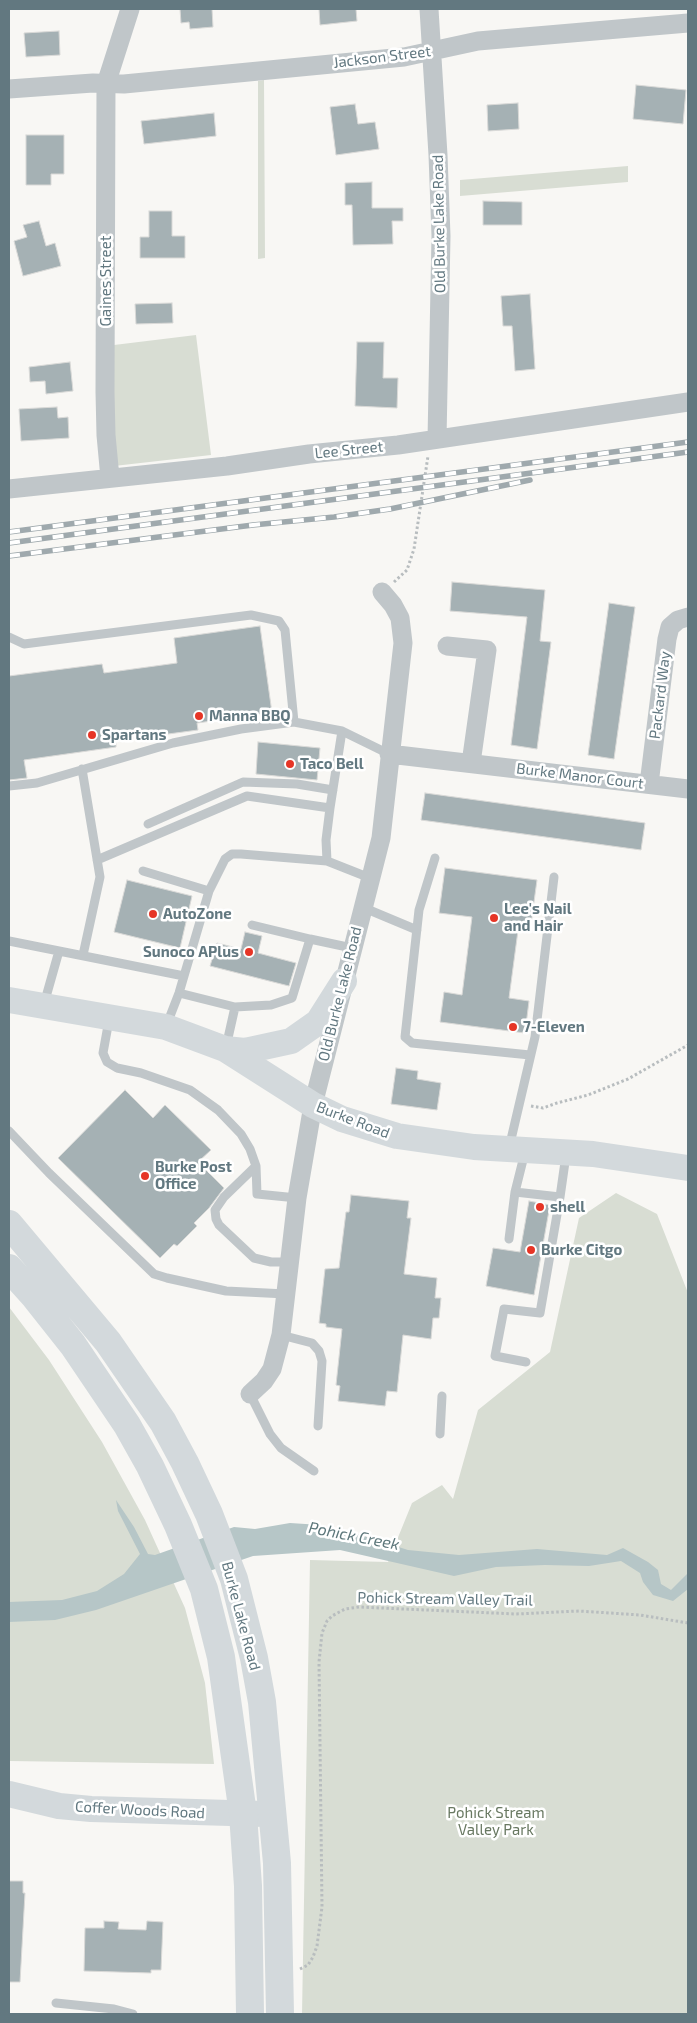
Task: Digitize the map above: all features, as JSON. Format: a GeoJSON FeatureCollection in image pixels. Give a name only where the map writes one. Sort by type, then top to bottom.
{"type":"FeatureCollection","features":[{"type":"Feature","properties":{"kind":"main road","name":"Burke Lake Road"},"geometry":{"type":"LineString","coordinates":[[9,1224],[108,1342],[163,1422],[209,1514],[234,1579],[261,1693],[274,1814],[277,1863],[280,2014]]}},
{"type":"Feature","properties":{"kind":"main road","name":"Burke Lake Road"},"geometry":{"type":"LineString","coordinates":[[9,1268],[67,1338],[128,1425],[178,1524],[204,1589],[221,1657],[243,1814],[248,1886],[250,2014]]}},
{"type":"Feature","properties":{"kind":"street","name":"Gaines Street"},"geometry":{"type":"LineString","coordinates":[[110,478],[105,392],[106,84],[130,9]]}},
{"type":"Feature","properties":{"kind":"street","name":"Old Burke Lake Road"},"geometry":{"type":"LineString","coordinates":[[429,9],[433,51],[441,236],[433,439]]}},
{"type":"Feature","properties":{"kind":"street","name":"Jackson Street"},"geometry":{"type":"LineString","coordinates":[[106,84],[124,84],[394,58],[478,41],[667,17],[688,23]]}},
{"type":"Feature","properties":{"kind":"street"},"geometry":{"type":"LineString","coordinates":[[9,89],[93,83],[106,84]]}},
{"type":"Feature","properties":{"kind":"street","name":"Lee Street"},"geometry":{"type":"LineString","coordinates":[[9,488],[227,466],[433,439],[688,402]]}},
{"type":"Feature","properties":{"kind":"street","name":"Old Burke Lake Road"},"geometry":{"type":"LineString","coordinates":[[250,1394],[264,1382],[272,1369],[281,1334],[296,1198],[313,1105],[381,838],[403,643],[400,618],[393,604],[382,592]]}},
{"type":"Feature","properties":{"kind":"street","name":"Packard Way"},"geometry":{"type":"LineString","coordinates":[[649,784],[667,639],[670,627],[678,620],[688,618]]}},
{"type":"Feature","properties":{"kind":"street"},"geometry":{"type":"LineString","coordinates":[[447,646],[487,650],[471,764]]}},
{"type":"Feature","properties":{"kind":"street","name":"Burke Manor Court"},"geometry":{"type":"LineString","coordinates":[[389,754],[688,789]]}},
{"type":"Feature","properties":{"kind":"street"},"geometry":{"type":"LineString","coordinates":[[225,1049],[245,1051],[270,1047],[298,1037],[318,1022],[344,981]]}},
{"type":"Feature","properties":{"kind":"street","name":"Burke Road"},"geometry":{"type":"LineString","coordinates":[[9,1000],[166,1027],[225,1049],[313,1105],[342,1119],[397,1136],[474,1147],[566,1152],[688,1168]]}},
{"type":"Feature","properties":{"kind":"street","name":"Coffer Woods Road"},"geometry":{"type":"LineString","coordinates":[[9,1794],[59,1806],[91,1809],[274,1814]]}},
{"type":"Feature","properties":{"kind":"lane"},"geometry":{"type":"LineString","coordinates":[[9,637],[24,644],[251,615],[279,622],[285,630],[294,722]]}},
{"type":"Feature","properties":{"kind":"lane"},"geometry":{"type":"LineString","coordinates":[[9,786],[37,783],[173,743],[240,729],[294,722],[342,731],[389,754]]}},
{"type":"Feature","properties":{"kind":"lane"},"geometry":{"type":"LineString","coordinates":[[327,861],[326,840],[342,731]]}},
{"type":"Feature","properties":{"kind":"lane"},"geometry":{"type":"LineString","coordinates":[[82,769],[100,877],[83,955]]}},
{"type":"Feature","properties":{"kind":"lane"},"geometry":{"type":"LineString","coordinates":[[148,824],[243,782],[297,784],[333,790]]}},
{"type":"Feature","properties":{"kind":"lane"},"geometry":{"type":"LineString","coordinates":[[96,860],[247,796],[330,808]]}},
{"type":"Feature","properties":{"kind":"lane"},"geometry":{"type":"LineString","coordinates":[[166,1027],[179,993],[209,892],[225,859],[232,854],[327,861],[370,878]]}},
{"type":"Feature","properties":{"kind":"lane"},"geometry":{"type":"LineString","coordinates":[[435,858],[419,910],[405,1037],[412,1043],[530,1055]]}},
{"type":"Feature","properties":{"kind":"lane"},"geometry":{"type":"LineString","coordinates":[[143,871],[209,892]]}},
{"type":"Feature","properties":{"kind":"lane"},"geometry":{"type":"LineString","coordinates":[[509,1239],[515,1192],[519,1104],[534,1037],[554,877]]}},
{"type":"Feature","properties":{"kind":"lane"},"geometry":{"type":"LineString","coordinates":[[362,907],[417,930]]}},
{"type":"Feature","properties":{"kind":"lane"},"geometry":{"type":"LineString","coordinates":[[252,925],[310,940],[352,948]]}},
{"type":"Feature","properties":{"kind":"lane"},"geometry":{"type":"LineString","coordinates":[[179,993],[235,1007],[271,1005],[292,998],[310,940]]}},
{"type":"Feature","properties":{"kind":"lane"},"geometry":{"type":"LineString","coordinates":[[9,941],[184,976]]}},
{"type":"Feature","properties":{"kind":"lane"},"geometry":{"type":"LineString","coordinates":[[44,1006],[58,951]]}},
{"type":"Feature","properties":{"kind":"lane"},"geometry":{"type":"LineString","coordinates":[[225,1049],[235,1007]]}},
{"type":"Feature","properties":{"kind":"lane"},"geometry":{"type":"LineString","coordinates":[[109,1017],[103,1054],[107,1062],[117,1068],[141,1073],[190,1090],[218,1110],[241,1134],[250,1149],[256,1166],[256,1194],[296,1198]]}},
{"type":"Feature","properties":{"kind":"lane"},"geometry":{"type":"LineString","coordinates":[[9,1131],[49,1174],[154,1274],[226,1291],[286,1294]]}},
{"type":"Feature","properties":{"kind":"lane"},"geometry":{"type":"LineString","coordinates":[[526,1362],[495,1356],[504,1309],[540,1313],[566,1152]]}},
{"type":"Feature","properties":{"kind":"lane"},"geometry":{"type":"LineString","coordinates":[[256,1166],[224,1197],[216,1210],[216,1219],[219,1225],[254,1258],[270,1262],[290,1262]]}},
{"type":"Feature","properties":{"kind":"lane"},"geometry":{"type":"LineString","coordinates":[[515,1192],[560,1197]]}},
{"type":"Feature","properties":{"kind":"lane"},"geometry":{"type":"LineString","coordinates":[[281,1334],[312,1343],[319,1351],[322,1361],[318,1426]]}},
{"type":"Feature","properties":{"kind":"lane"},"geometry":{"type":"LineString","coordinates":[[250,1394],[270,1434],[281,1448],[314,1471]]}},
{"type":"Feature","properties":{"kind":"lane"},"geometry":{"type":"LineString","coordinates":[[440,1434],[442,1396]]}},
{"type":"Feature","properties":{"kind":"lane"},"geometry":{"type":"LineString","coordinates":[[56,2003],[114,2009],[133,2014]]}},
{"type":"Feature","properties":{"kind":"path"},"geometry":{"type":"LineString","coordinates":[[382,592],[407,570],[414,549],[433,439]]}},
{"type":"Feature","properties":{"kind":"path"},"geometry":{"type":"LineString","coordinates":[[519,1104],[543,1108],[588,1095],[628,1079],[688,1045]]}},
{"type":"Feature","properties":{"kind":"path","name":"Pohick Stream Valley Trail"},"geometry":{"type":"LineString","coordinates":[[294,1969],[302,1969],[308,1965],[313,1957],[317,1946],[322,1907],[319,1662],[322,1633],[327,1621],[332,1616],[345,1609],[359,1607],[516,1614],[579,1611],[640,1615],[688,1622]]}},
{"type":"Feature","properties":{"kind":"green space"},"geometry":{"type":"Polygon","coordinates":[[[264,80],[265,258],[258,259],[258,81],[264,80]]]}},
{"type":"Feature","properties":{"kind":"green space"},"geometry":{"type":"Polygon","coordinates":[[[628,166],[628,182],[460,196],[460,180],[628,166]]]}},
{"type":"Feature","properties":{"kind":"green space"},"geometry":{"type":"Polygon","coordinates":[[[196,335],[211,455],[114,466],[114,345],[196,335]]]}},
{"type":"Feature","properties":{"kind":"green space","name":"Pohick Stream Valley Park"},"geometry":{"type":"Polygon","coordinates":[[[616,1193],[657,1214],[688,1293],[688,2014],[302,2014],[310,1560],[388,1562],[412,1503],[442,1485],[453,1499],[478,1410],[550,1352],[579,1218],[616,1193]]]}},
{"type":"Feature","properties":{"kind":"green space"},"geometry":{"type":"Polygon","coordinates":[[[9,1307],[49,1360],[102,1442],[145,1520],[185,1608],[205,1683],[214,1764],[9,1761],[9,1307]]]}},
{"type":"Feature","properties":{"kind":"water","name":"Pohick Creek"},"geometry":{"type":"Polygon","coordinates":[[[116,1500],[134,1527],[148,1554],[155,1555],[234,1527],[255,1529],[290,1523],[321,1525],[408,1550],[459,1555],[537,1549],[607,1555],[623,1548],[658,1570],[661,1584],[671,1590],[688,1573],[688,1589],[673,1601],[653,1595],[643,1582],[640,1573],[621,1561],[589,1566],[496,1567],[454,1576],[340,1550],[253,1556],[96,1610],[55,1620],[9,1622],[9,1602],[62,1600],[97,1591],[124,1574],[140,1554],[118,1511],[116,1500]]]}},
{"type":"Feature","properties":{"kind":"building"},"geometry":{"type":"Polygon","coordinates":[[[180,9],[212,9],[213,27],[190,29],[189,22],[181,23],[180,9]]]}},
{"type":"Feature","properties":{"kind":"building"},"geometry":{"type":"Polygon","coordinates":[[[319,9],[356,9],[357,21],[320,25],[319,9]]]}},
{"type":"Feature","properties":{"kind":"building"},"geometry":{"type":"Polygon","coordinates":[[[59,31],[60,55],[26,57],[24,33],[59,31]]]}},
{"type":"Feature","properties":{"kind":"building"},"geometry":{"type":"Polygon","coordinates":[[[636,85],[686,90],[683,124],[633,119],[636,85]]]}},
{"type":"Feature","properties":{"kind":"building"},"geometry":{"type":"Polygon","coordinates":[[[518,103],[519,129],[488,131],[487,105],[518,103]]]}},
{"type":"Feature","properties":{"kind":"building"},"geometry":{"type":"Polygon","coordinates":[[[355,104],[358,124],[375,122],[379,149],[336,155],[330,107],[355,104]]]}},
{"type":"Feature","properties":{"kind":"building"},"geometry":{"type":"Polygon","coordinates":[[[214,113],[216,136],[144,144],[141,121],[214,113]]]}},
{"type":"Feature","properties":{"kind":"building"},"geometry":{"type":"Polygon","coordinates":[[[26,135],[64,135],[64,174],[51,174],[51,185],[26,185],[26,135]]]}},
{"type":"Feature","properties":{"kind":"building"},"geometry":{"type":"Polygon","coordinates":[[[372,182],[372,208],[403,208],[403,221],[392,221],[393,244],[353,245],[352,205],[345,205],[345,183],[372,182]]]}},
{"type":"Feature","properties":{"kind":"building"},"geometry":{"type":"Polygon","coordinates":[[[483,201],[522,202],[522,225],[483,225],[483,201]]]}},
{"type":"Feature","properties":{"kind":"building"},"geometry":{"type":"Polygon","coordinates":[[[149,211],[172,211],[172,236],[185,236],[185,258],[140,258],[140,237],[149,237],[149,211]]]}},
{"type":"Feature","properties":{"kind":"building"},"geometry":{"type":"Polygon","coordinates":[[[39,221],[46,246],[55,243],[61,266],[23,276],[14,241],[27,237],[23,225],[39,221]]]}},
{"type":"Feature","properties":{"kind":"building"},"geometry":{"type":"Polygon","coordinates":[[[530,294],[535,369],[515,371],[512,326],[503,326],[501,296],[530,294]]]}},
{"type":"Feature","properties":{"kind":"building"},"geometry":{"type":"Polygon","coordinates":[[[172,303],[173,323],[136,324],[135,304],[172,303]]]}},
{"type":"Feature","properties":{"kind":"building"},"geometry":{"type":"Polygon","coordinates":[[[357,342],[384,342],[383,378],[398,378],[397,408],[355,406],[357,342]]]}},
{"type":"Feature","properties":{"kind":"building"},"geometry":{"type":"Polygon","coordinates":[[[70,362],[73,391],[46,394],[45,381],[30,382],[29,367],[70,362]]]}},
{"type":"Feature","properties":{"kind":"building"},"geometry":{"type":"Polygon","coordinates":[[[57,407],[58,418],[68,417],[69,438],[21,441],[19,409],[57,407]]]}},
{"type":"Feature","properties":{"kind":"building"},"geometry":{"type":"Polygon","coordinates":[[[452,582],[545,590],[540,641],[551,642],[537,749],[511,745],[527,617],[450,611],[452,582]]]}},
{"type":"Feature","properties":{"kind":"building"},"geometry":{"type":"Polygon","coordinates":[[[609,603],[635,607],[614,759],[588,755],[609,603]]]}},
{"type":"Feature","properties":{"kind":"building"},"geometry":{"type":"Polygon","coordinates":[[[260,626],[272,713],[197,723],[198,730],[116,741],[116,747],[24,760],[27,778],[9,780],[9,676],[102,664],[104,673],[177,663],[174,638],[260,626]]]}},
{"type":"Feature","properties":{"kind":"building"},"geometry":{"type":"Polygon","coordinates":[[[258,742],[320,748],[317,780],[256,774],[258,742]]]}},
{"type":"Feature","properties":{"kind":"building"},"geometry":{"type":"Polygon","coordinates":[[[425,793],[645,823],[641,850],[421,820],[425,793]]]}},
{"type":"Feature","properties":{"kind":"building"},"geometry":{"type":"Polygon","coordinates":[[[445,868],[537,880],[531,924],[519,923],[509,998],[529,1001],[525,1033],[440,1022],[444,992],[462,995],[472,917],[439,913],[445,868]]]}},
{"type":"Feature","properties":{"kind":"building","name":"AutoZone"},"geometry":{"type":"Polygon","coordinates":[[[127,880],[192,896],[180,948],[114,932],[127,880]]]}},
{"type":"Feature","properties":{"kind":"building"},"geometry":{"type":"Polygon","coordinates":[[[245,932],[262,936],[258,953],[296,963],[289,986],[210,966],[217,943],[241,949],[245,932]]]}},
{"type":"Feature","properties":{"kind":"building"},"geometry":{"type":"Polygon","coordinates":[[[396,1068],[418,1071],[417,1079],[441,1083],[437,1110],[391,1104],[396,1068]]]}},
{"type":"Feature","properties":{"kind":"building","name":"Burke Post Office"},"geometry":{"type":"Polygon","coordinates":[[[125,1090],[153,1118],[165,1105],[211,1150],[198,1162],[224,1188],[209,1208],[194,1223],[197,1226],[177,1246],[174,1244],[160,1258],[58,1158],[125,1090]]]}},
{"type":"Feature","properties":{"kind":"building"},"geometry":{"type":"Polygon","coordinates":[[[351,1195],[409,1201],[407,1218],[411,1218],[404,1274],[437,1278],[435,1298],[441,1298],[439,1318],[433,1318],[431,1339],[403,1335],[397,1392],[387,1391],[385,1406],[338,1401],[340,1386],[336,1385],[342,1329],[326,1327],[326,1324],[319,1323],[325,1269],[339,1268],[346,1212],[349,1212],[351,1195]]]}},
{"type":"Feature","properties":{"kind":"building","name":"Burke Citgo"},"geometry":{"type":"Polygon","coordinates":[[[529,1201],[550,1205],[534,1295],[486,1286],[493,1248],[520,1252],[529,1201]]]}},
{"type":"Feature","properties":{"kind":"building"},"geometry":{"type":"Polygon","coordinates":[[[9,1881],[23,1881],[23,1893],[25,1893],[20,1982],[9,1982],[9,1881]]]}},
{"type":"Feature","properties":{"kind":"building"},"geometry":{"type":"Polygon","coordinates":[[[104,1921],[119,1922],[118,1929],[146,1930],[147,1921],[163,1922],[161,1970],[151,1970],[151,1973],[84,1971],[85,1928],[104,1928],[104,1921]]]}},
{"type":"Feature","properties":{"kind":"railway"},"geometry":{"type":"LineString","coordinates":[[9,532],[688,442]]}},
{"type":"Feature","properties":{"kind":"railway"},"geometry":{"type":"LineString","coordinates":[[9,543],[688,452]]}},
{"type":"Feature","properties":{"kind":"railway"},"geometry":{"type":"LineString","coordinates":[[9,556],[390,509],[530,480]]}},
{"type":"Feature","properties":{"kind":"place","name":"Manna BBQ"},"geometry":{"type":"Point","coordinates":[199,716]}},
{"type":"Feature","properties":{"kind":"place","name":"Spartans"},"geometry":{"type":"Point","coordinates":[92,735]}},
{"type":"Feature","properties":{"kind":"place","name":"Taco Bell"},"geometry":{"type":"Point","coordinates":[290,764]}},
{"type":"Feature","properties":{"kind":"place","name":"AutoZone"},"geometry":{"type":"Point","coordinates":[153,914]}},
{"type":"Feature","properties":{"kind":"place","name":"Lee's Nail and Hair"},"geometry":{"type":"Point","coordinates":[494,918]}},
{"type":"Feature","properties":{"kind":"place","name":"Sunoco APlus"},"geometry":{"type":"Point","coordinates":[249,952]}},
{"type":"Feature","properties":{"kind":"place","name":"7-Eleven"},"geometry":{"type":"Point","coordinates":[513,1027]}},
{"type":"Feature","properties":{"kind":"place","name":"Burke Post Office"},"geometry":{"type":"Point","coordinates":[145,1176]}},
{"type":"Feature","properties":{"kind":"place","name":"shell"},"geometry":{"type":"Point","coordinates":[540,1207]}},
{"type":"Feature","properties":{"kind":"place","name":"Burke Citgo"},"geometry":{"type":"Point","coordinates":[531,1250]}}]}
